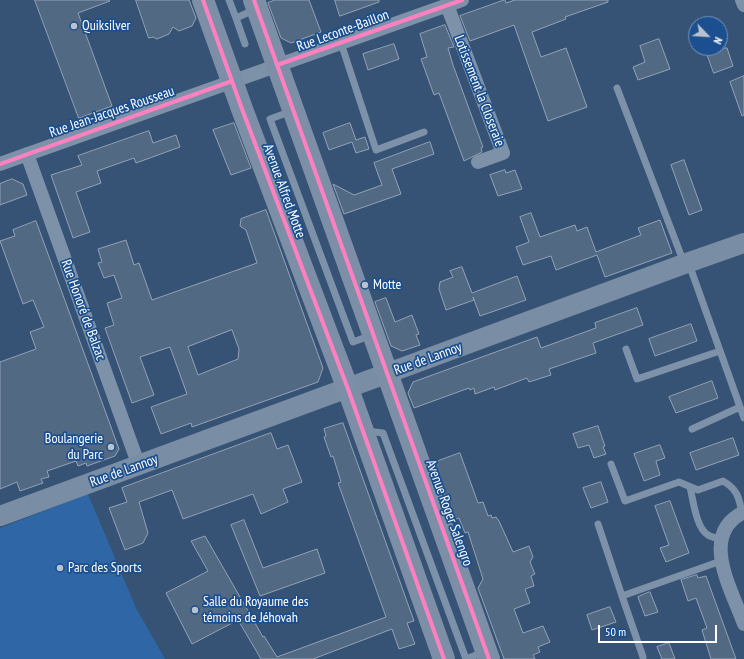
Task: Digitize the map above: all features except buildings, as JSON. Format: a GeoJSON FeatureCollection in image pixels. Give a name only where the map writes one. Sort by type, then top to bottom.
{"type":"FeatureCollection","features":[{"type":"Feature","properties":{"kind":"main road","name":"Avenue Alfred Motte"},"geometry":{"type":"LineString","coordinates":[[203,0],[348,389]]}},
{"type":"Feature","properties":{"kind":"main road"},"geometry":{"type":"LineString","coordinates":[[256,4],[388,374]]}},
{"type":"Feature","properties":{"kind":"main road","name":"Rue de Lannoy"},"geometry":{"type":"LineString","coordinates":[[0,516],[348,389],[686,263],[744,243]]}},
{"type":"Feature","properties":{"kind":"main road","name":"Avenue Roger Salengro"},"geometry":{"type":"LineString","coordinates":[[388,374],[487,655]]}},
{"type":"Feature","properties":{"kind":"main road"},"geometry":{"type":"LineString","coordinates":[[348,389],[444,659]]}},
{"type":"Feature","properties":{"kind":"street","name":"Rue Leconte-Baillon"},"geometry":{"type":"LineString","coordinates":[[232,81],[462,0]]}},
{"type":"Feature","properties":{"kind":"street"},"geometry":{"type":"LineString","coordinates":[[742,0],[744,5]]}},
{"type":"Feature","properties":{"kind":"street","name":"Lotissement la Closeraie"},"geometry":{"type":"LineString","coordinates":[[447,5],[503,152],[478,162]]}},
{"type":"Feature","properties":{"kind":"street","name":"Rue Jean-Jacques Rousseau"},"geometry":{"type":"LineString","coordinates":[[0,164],[232,81]]}},
{"type":"Feature","properties":{"kind":"street","name":"Rue Honoré de Balzac"},"geometry":{"type":"LineString","coordinates":[[27,154],[139,466]]}},
{"type":"Feature","properties":{"kind":"street"},"geometry":{"type":"LineString","coordinates":[[743,512],[727,524],[720,539],[721,561],[744,624]]}},
{"type":"Feature","properties":{"kind":"lane"},"geometry":{"type":"LineString","coordinates":[[229,0],[245,44]]}},
{"type":"Feature","properties":{"kind":"lane"},"geometry":{"type":"LineString","coordinates":[[236,18],[256,4]]}},
{"type":"Feature","properties":{"kind":"lane"},"geometry":{"type":"LineString","coordinates":[[341,43],[376,150],[424,132]]}},
{"type":"Feature","properties":{"kind":"lane"},"geometry":{"type":"LineString","coordinates":[[617,88],[720,351],[744,418]]}},
{"type":"Feature","properties":{"kind":"lane"},"geometry":{"type":"LineString","coordinates":[[626,349],[637,379],[720,351]]}},
{"type":"Feature","properties":{"kind":"lane"},"geometry":{"type":"LineString","coordinates":[[692,429],[740,407]]}},
{"type":"Feature","properties":{"kind":"lane"},"geometry":{"type":"LineString","coordinates":[[362,431],[383,433],[466,659],[487,655]]}},
{"type":"Feature","properties":{"kind":"lane"},"geometry":{"type":"LineString","coordinates":[[611,464],[625,501],[679,482],[698,490],[723,481],[733,486],[743,512]]}},
{"type":"Feature","properties":{"kind":"lane"},"geometry":{"type":"LineString","coordinates":[[690,487],[697,518],[704,532],[720,539]]}},
{"type":"Feature","properties":{"kind":"lane"},"geometry":{"type":"LineString","coordinates":[[598,524],[643,657]]}},
{"type":"Feature","properties":{"kind":"lane"},"geometry":{"type":"LineString","coordinates":[[622,596],[721,561]]}},
{"type":"Feature","properties":{"kind":"shaded area","name":"Parc des Sports"},"geometry":{"type":"Polygon","coordinates":[[[88,494],[136,608],[165,659],[0,659],[0,528],[88,494]]]}},
{"type":"Feature","properties":{"kind":"cycle path"},"geometry":{"type":"LineString","coordinates":[[203,0],[242,109],[348,389],[444,659]]}},
{"type":"Feature","properties":{"kind":"cycle path"},"geometry":{"type":"LineString","coordinates":[[254,0],[489,659]]}},
{"type":"Feature","properties":{"kind":"cycle path"},"geometry":{"type":"LineString","coordinates":[[277,65],[462,0]]}},
{"type":"Feature","properties":{"kind":"cycle path"},"geometry":{"type":"LineString","coordinates":[[0,164],[232,81]]}},
{"type":"Feature","properties":{"kind":"place","name":"Quiksilver"},"geometry":{"type":"Point","coordinates":[74,26]}},
{"type":"Feature","properties":{"kind":"place","name":"Motte"},"geometry":{"type":"Point","coordinates":[365,285]}},
{"type":"Feature","properties":{"kind":"place","name":"Boulangerie du Parc"},"geometry":{"type":"Point","coordinates":[111,447]}},
{"type":"Feature","properties":{"kind":"place","name":"Parc des Sports"},"geometry":{"type":"Point","coordinates":[60,568]}},
{"type":"Feature","properties":{"kind":"place","name":"Salle du Royaume des témoins de Jéhovah"},"geometry":{"type":"Point","coordinates":[195,610]}}]}
